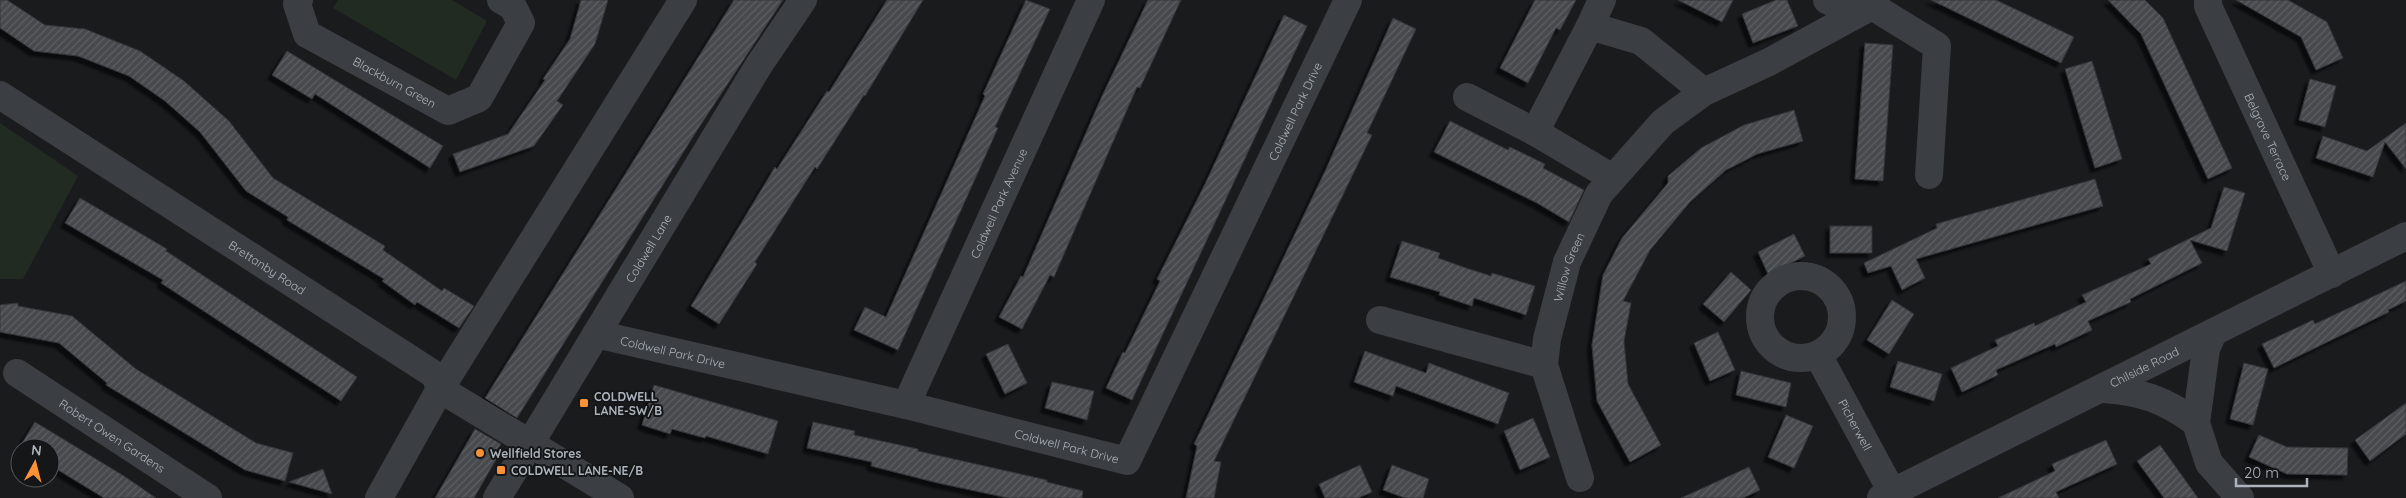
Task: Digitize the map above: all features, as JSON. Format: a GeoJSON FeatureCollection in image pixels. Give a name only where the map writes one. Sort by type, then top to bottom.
{"type":"FeatureCollection","features":[{"type":"Feature","properties":{"kind":"street","name":"Blackburn Green"},"geometry":{"type":"LineString","coordinates":[[299,0],[297,4],[307,34],[448,111],[479,98],[521,23],[510,2]]}},
{"type":"Feature","properties":{"kind":"street"},"geometry":{"type":"LineString","coordinates":[[379,498],[440,389],[684,0]]}},
{"type":"Feature","properties":{"kind":"street","name":"Coldwell Lane"},"geometry":{"type":"LineString","coordinates":[[497,498],[528,443],[759,65],[803,0]]}},
{"type":"Feature","properties":{"kind":"street","name":"Coldwell Park Avenue"},"geometry":{"type":"LineString","coordinates":[[906,405],[1091,0]]}},
{"type":"Feature","properties":{"kind":"street","name":"Coldwell Park Drive"},"geometry":{"type":"LineString","coordinates":[[596,334],[906,405],[1127,461],[1348,0]]}},
{"type":"Feature","properties":{"kind":"street"},"geometry":{"type":"LineString","coordinates":[[1535,132],[1602,0]]}},
{"type":"Feature","properties":{"kind":"street"},"geometry":{"type":"LineString","coordinates":[[1827,0],[1850,11],[1874,3],[1937,46],[1929,175]]}},
{"type":"Feature","properties":{"kind":"street","name":"Belgrave Terrace"},"geometry":{"type":"LineString","coordinates":[[2208,0],[2208,6],[2332,274]]}},
{"type":"Feature","properties":{"kind":"street","name":"Willow Green"},"geometry":{"type":"LineString","coordinates":[[1580,478],[1544,366],[1547,339],[1567,262],[1599,194],[1663,122],[1704,92],[1770,62],[1874,3]]}},
{"type":"Feature","properties":{"kind":"street"},"geometry":{"type":"LineString","coordinates":[[1590,26],[1641,42],[1704,92]]}},
{"type":"Feature","properties":{"kind":"street","name":"Brettanby Road"},"geometry":{"type":"LineString","coordinates":[[0,95],[435,375],[440,389],[620,498]]}},
{"type":"Feature","properties":{"kind":"street"},"geometry":{"type":"LineString","coordinates":[[1468,97],[1535,132],[1613,178]]}},
{"type":"Feature","properties":{"kind":"street","name":"Chilside Road"},"geometry":{"type":"LineString","coordinates":[[1887,495],[2406,236]]}},
{"type":"Feature","properties":{"kind":"street"},"geometry":{"type":"LineString","coordinates":[[1380,320],[1544,366]]}},
{"type":"Feature","properties":{"kind":"street"},"geometry":{"type":"LineString","coordinates":[[2213,333],[2206,349],[2196,424],[2209,463],[2240,498]]}},
{"type":"Feature","properties":{"kind":"street","name":"Picherwell"},"geometry":{"type":"LineString","coordinates":[[1818,355],[1887,495]]}},
{"type":"Feature","properties":{"kind":"street","name":"Robert Owen Gardens"},"geometry":{"type":"LineString","coordinates":[[17,373],[208,498]]}},
{"type":"Feature","properties":{"kind":"street"},"geometry":{"type":"LineString","coordinates":[[2102,388],[2130,390],[2155,399],[2179,410],[2196,424]]}},
{"type":"Feature","properties":{"kind":"shaded area"},"geometry":{"type":"Polygon","coordinates":[[[338,0],[452,0],[487,21],[456,80],[333,8],[338,0]]]}},
{"type":"Feature","properties":{"kind":"shaded area"},"geometry":{"type":"Polygon","coordinates":[[[0,123],[78,176],[23,279],[0,279],[0,123]]]}},
{"type":"Feature","properties":{"kind":"building"},"geometry":{"type":"Polygon","coordinates":[[[0,0],[7,0],[45,25],[85,29],[140,51],[184,81],[229,121],[273,178],[385,246],[383,250],[442,291],[444,288],[474,306],[459,328],[417,302],[415,305],[382,281],[384,279],[287,220],[288,217],[246,191],[200,132],[165,101],[129,76],[78,56],[34,51],[0,28],[0,0]]]}},
{"type":"Feature","properties":{"kind":"building"},"geometry":{"type":"Polygon","coordinates":[[[581,0],[608,0],[595,44],[557,101],[563,105],[534,146],[460,172],[453,154],[508,134],[570,39],[581,0]]]}},
{"type":"Feature","properties":{"kind":"building"},"geometry":{"type":"Polygon","coordinates":[[[734,0],[783,0],[696,132],[517,418],[485,398],[734,0]]]}},
{"type":"Feature","properties":{"kind":"building"},"geometry":{"type":"Polygon","coordinates":[[[887,0],[923,0],[865,96],[817,169],[815,167],[755,262],[757,264],[719,324],[691,306],[775,167],[777,169],[827,91],[829,92],[887,0]]]}},
{"type":"Feature","properties":{"kind":"building"},"geometry":{"type":"Polygon","coordinates":[[[1026,0],[1050,9],[995,127],[998,128],[898,350],[854,330],[865,307],[886,317],[1026,0]]]}},
{"type":"Feature","properties":{"kind":"building"},"geometry":{"type":"Polygon","coordinates":[[[1148,0],[1181,0],[1140,88],[1137,87],[1054,277],[1050,275],[1022,329],[999,317],[1021,276],[1023,277],[1102,96],[1148,0]]]}},
{"type":"Feature","properties":{"kind":"building"},"geometry":{"type":"Polygon","coordinates":[[[1535,0],[1576,0],[1560,30],[1556,28],[1528,83],[1500,68],[1535,0]]]}},
{"type":"Feature","properties":{"kind":"building"},"geometry":{"type":"Polygon","coordinates":[[[1678,0],[1733,0],[1722,22],[1678,0]]]}},
{"type":"Feature","properties":{"kind":"building"},"geometry":{"type":"Polygon","coordinates":[[[1776,0],[1787,0],[1798,26],[1753,43],[1742,14],[1776,0]]]}},
{"type":"Feature","properties":{"kind":"building"},"geometry":{"type":"Polygon","coordinates":[[[1931,0],[1996,0],[2074,37],[2061,63],[1931,0]]]}},
{"type":"Feature","properties":{"kind":"building"},"geometry":{"type":"Polygon","coordinates":[[[2108,0],[2145,0],[2163,18],[2232,168],[2208,179],[2141,34],[2108,0]]]}},
{"type":"Feature","properties":{"kind":"building"},"geometry":{"type":"Polygon","coordinates":[[[2236,0],[2288,0],[2327,22],[2343,58],[2316,70],[2301,37],[2236,0]]]}},
{"type":"Feature","properties":{"kind":"building"},"geometry":{"type":"Polygon","coordinates":[[[1284,15],[1307,26],[1132,400],[1106,388],[1160,281],[1157,279],[1205,184],[1284,15]]]}},
{"type":"Feature","properties":{"kind":"building"},"geometry":{"type":"Polygon","coordinates":[[[1393,18],[1416,29],[1367,133],[1372,135],[1214,461],[1221,462],[1214,498],[1186,498],[1197,446],[1194,444],[1326,169],[1393,18]]]}},
{"type":"Feature","properties":{"kind":"building"},"geometry":{"type":"Polygon","coordinates":[[[1865,43],[1893,45],[1883,181],[1855,179],[1865,43]]]}},
{"type":"Feature","properties":{"kind":"building"},"geometry":{"type":"Polygon","coordinates":[[[287,51],[443,146],[430,168],[315,94],[312,99],[272,75],[287,51]]]}},
{"type":"Feature","properties":{"kind":"building"},"geometry":{"type":"Polygon","coordinates":[[[2092,61],[2122,159],[2095,168],[2065,69],[2092,61]]]}},
{"type":"Feature","properties":{"kind":"building"},"geometry":{"type":"Polygon","coordinates":[[[2310,79],[2336,86],[2325,127],[2299,120],[2310,79]]]}},
{"type":"Feature","properties":{"kind":"building"},"geometry":{"type":"Polygon","coordinates":[[[1794,110],[1803,141],[1757,154],[1726,170],[1690,202],[1650,250],[1623,301],[1631,303],[1624,341],[1628,384],[1661,445],[1630,462],[1597,401],[1592,345],[1603,275],[1622,238],[1668,183],[1668,176],[1701,148],[1744,125],[1794,110]]]}},
{"type":"Feature","properties":{"kind":"building"},"geometry":{"type":"Polygon","coordinates":[[[1450,121],[1508,150],[1510,147],[1545,164],[1543,168],[1584,190],[1569,222],[1537,203],[1434,152],[1450,121]]]}},
{"type":"Feature","properties":{"kind":"building"},"geometry":{"type":"Polygon","coordinates":[[[2406,123],[2406,169],[2385,142],[2373,177],[2316,158],[2323,136],[2367,151],[2406,123]]]}},
{"type":"Feature","properties":{"kind":"building"},"geometry":{"type":"Polygon","coordinates":[[[2095,179],[2103,206],[1916,259],[1925,278],[1902,290],[1891,266],[1868,273],[1864,263],[1937,228],[1936,224],[2095,179]]]}},
{"type":"Feature","properties":{"kind":"building"},"geometry":{"type":"Polygon","coordinates":[[[2224,187],[2245,193],[2227,251],[2190,240],[2202,263],[2130,299],[2131,302],[2088,321],[2092,330],[2056,347],[2055,344],[1996,370],[1998,375],[1962,392],[1951,368],[1998,346],[1995,340],[2034,323],[2035,326],[2086,302],[2082,295],[2151,264],[2148,259],[2211,228],[2224,187]]]}},
{"type":"Feature","properties":{"kind":"building"},"geometry":{"type":"Polygon","coordinates":[[[80,198],[167,249],[166,251],[357,377],[341,401],[161,283],[163,280],[65,223],[80,198]]]}},
{"type":"Feature","properties":{"kind":"building"},"geometry":{"type":"Polygon","coordinates":[[[1830,226],[1872,226],[1872,253],[1830,253],[1830,226]]]}},
{"type":"Feature","properties":{"kind":"building"},"geometry":{"type":"Polygon","coordinates":[[[1794,234],[1805,256],[1768,274],[1758,252],[1794,234]]]}},
{"type":"Feature","properties":{"kind":"building"},"geometry":{"type":"Polygon","coordinates":[[[1402,241],[1440,253],[1438,258],[1466,268],[1491,276],[1492,273],[1535,286],[1526,315],[1474,298],[1472,306],[1439,295],[1440,292],[1390,277],[1402,241]]]}},
{"type":"Feature","properties":{"kind":"building"},"geometry":{"type":"Polygon","coordinates":[[[1731,272],[1751,290],[1724,322],[1703,304],[1731,272]]]}},
{"type":"Feature","properties":{"kind":"building"},"geometry":{"type":"Polygon","coordinates":[[[2406,281],[2406,301],[2388,310],[2389,312],[2274,368],[2262,344],[2313,320],[2315,324],[2406,281]]]}},
{"type":"Feature","properties":{"kind":"building"},"geometry":{"type":"Polygon","coordinates":[[[1892,300],[1914,314],[1889,354],[1867,340],[1892,300]]]}},
{"type":"Feature","properties":{"kind":"building"},"geometry":{"type":"Polygon","coordinates":[[[18,303],[18,306],[72,316],[136,369],[256,443],[293,453],[285,481],[245,470],[106,385],[107,383],[59,343],[0,332],[0,305],[18,303]]]}},
{"type":"Feature","properties":{"kind":"building"},"geometry":{"type":"Polygon","coordinates":[[[1718,332],[1735,370],[1710,381],[1694,343],[1718,332]]]}},
{"type":"Feature","properties":{"kind":"building"},"geometry":{"type":"Polygon","coordinates":[[[1008,344],[1027,383],[1005,394],[986,354],[1008,344]]]}},
{"type":"Feature","properties":{"kind":"building"},"geometry":{"type":"Polygon","coordinates":[[[1365,351],[1426,373],[1429,363],[1509,393],[1498,424],[1396,386],[1393,396],[1354,382],[1365,351]]]}},
{"type":"Feature","properties":{"kind":"building"},"geometry":{"type":"Polygon","coordinates":[[[1898,361],[1942,374],[1934,401],[1890,387],[1898,361]]]}},
{"type":"Feature","properties":{"kind":"building"},"geometry":{"type":"Polygon","coordinates":[[[2244,363],[2268,369],[2253,425],[2230,419],[2244,363]]]}},
{"type":"Feature","properties":{"kind":"building"},"geometry":{"type":"Polygon","coordinates":[[[1741,371],[1791,383],[1786,407],[1736,395],[1741,371]]]}},
{"type":"Feature","properties":{"kind":"building"},"geometry":{"type":"Polygon","coordinates":[[[1052,382],[1094,391],[1087,420],[1045,408],[1052,382]]]}},
{"type":"Feature","properties":{"kind":"building"},"geometry":{"type":"Polygon","coordinates":[[[654,385],[778,421],[768,454],[706,436],[705,438],[672,429],[670,434],[642,425],[654,385]]]}},
{"type":"Feature","properties":{"kind":"building"},"geometry":{"type":"Polygon","coordinates":[[[2406,403],[2406,434],[2370,461],[2355,440],[2406,403]]]}},
{"type":"Feature","properties":{"kind":"building"},"geometry":{"type":"Polygon","coordinates":[[[1786,415],[1813,426],[1794,468],[1768,457],[1786,415]]]}},
{"type":"Feature","properties":{"kind":"building"},"geometry":{"type":"Polygon","coordinates":[[[1533,418],[1550,457],[1520,470],[1504,431],[1533,418]]]}},
{"type":"Feature","properties":{"kind":"building"},"geometry":{"type":"Polygon","coordinates":[[[35,422],[124,476],[156,498],[104,498],[60,471],[60,438],[25,438],[35,422]]]}},
{"type":"Feature","properties":{"kind":"building"},"geometry":{"type":"Polygon","coordinates":[[[813,422],[855,431],[854,435],[918,449],[918,451],[1047,480],[1047,482],[1083,491],[1082,498],[1008,498],[938,483],[871,466],[872,462],[807,448],[813,422]]]}},
{"type":"Feature","properties":{"kind":"building"},"geometry":{"type":"Polygon","coordinates":[[[475,429],[501,444],[496,451],[500,453],[474,498],[435,498],[475,429]]]}},
{"type":"Feature","properties":{"kind":"building"},"geometry":{"type":"Polygon","coordinates":[[[2259,435],[2287,447],[2348,448],[2347,475],[2287,474],[2249,457],[2259,435]]]}},
{"type":"Feature","properties":{"kind":"building"},"geometry":{"type":"Polygon","coordinates":[[[2106,440],[2117,464],[2056,492],[2059,498],[1998,498],[2055,471],[2052,464],[2106,440]]]}},
{"type":"Feature","properties":{"kind":"building"},"geometry":{"type":"Polygon","coordinates":[[[2160,445],[2198,498],[2164,498],[2137,461],[2160,445]]]}},
{"type":"Feature","properties":{"kind":"building"},"geometry":{"type":"Polygon","coordinates":[[[1360,465],[1372,492],[1358,498],[1325,498],[1319,484],[1360,465]]]}},
{"type":"Feature","properties":{"kind":"building"},"geometry":{"type":"Polygon","coordinates":[[[1392,465],[1429,479],[1423,498],[1405,498],[1383,490],[1392,465]]]}},
{"type":"Feature","properties":{"kind":"building"},"geometry":{"type":"Polygon","coordinates":[[[1749,467],[1760,490],[1743,498],[1681,498],[1749,467]]]}},
{"type":"Feature","properties":{"kind":"building"},"geometry":{"type":"Polygon","coordinates":[[[323,469],[332,494],[289,482],[323,469]]]}},
{"type":"Feature","properties":{"kind":"place","name":"COLDWELL LANE-SW/B"},"geometry":{"type":"Point","coordinates":[584,403]}},
{"type":"Feature","properties":{"kind":"place","name":"Wellfield Stores"},"geometry":{"type":"Point","coordinates":[480,453]}},
{"type":"Feature","properties":{"kind":"place","name":"COLDWELL LANE-NE/B"},"geometry":{"type":"Point","coordinates":[501,470]}}]}
